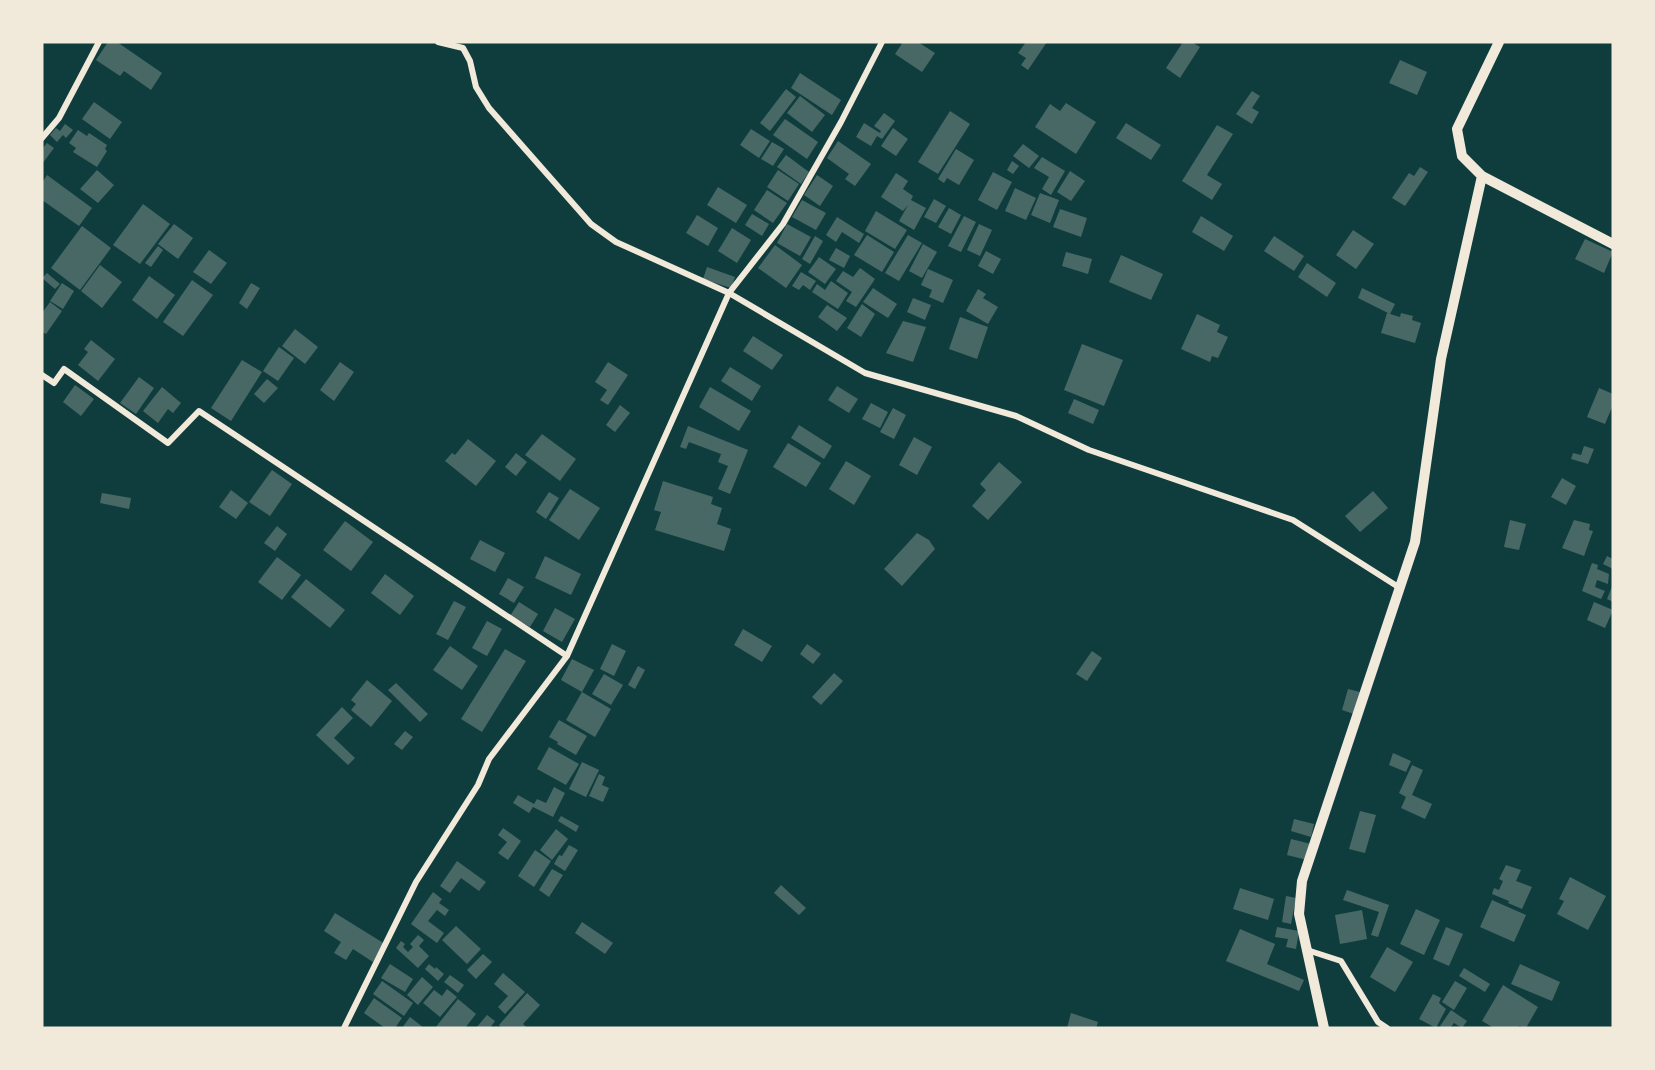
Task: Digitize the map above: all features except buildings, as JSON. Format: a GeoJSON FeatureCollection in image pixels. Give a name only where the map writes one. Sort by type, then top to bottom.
{"type":"FeatureCollection","features":[{"type":"Feature","properties":{"kind":"street"},"geometry":{"type":"LineString","coordinates":[[42,138],[59,118],[99,42]]}},
{"type":"Feature","properties":{"kind":"street"},"geometry":{"type":"LineString","coordinates":[[438,42],[463,48],[470,61],[476,87],[489,108],[591,224],[616,242],[729,293],[865,373],[1016,416],[1089,450],[1293,520],[1400,588]]}},
{"type":"Feature","properties":{"kind":"street"},"geometry":{"type":"LineString","coordinates":[[344,1028],[416,882],[478,785],[489,759],[567,656],[729,293],[783,224],[842,122],[882,42]]}},
{"type":"Feature","properties":{"kind":"street"},"geometry":{"type":"LineString","coordinates":[[1499,42],[1457,129],[1462,156],[1482,176],[1613,244]]}},
{"type":"Feature","properties":{"kind":"street"},"geometry":{"type":"LineString","coordinates":[[1324,1028],[1299,914],[1302,881],[1415,542],[1441,359],[1482,176]]}},
{"type":"Feature","properties":{"kind":"street"},"geometry":{"type":"LineString","coordinates":[[42,375],[54,383],[64,369],[168,442],[199,411],[567,656]]}},
{"type":"Feature","properties":{"kind":"street"},"geometry":{"type":"LineString","coordinates":[[1307,950],[1341,961],[1378,1022],[1387,1028]]}}]}
